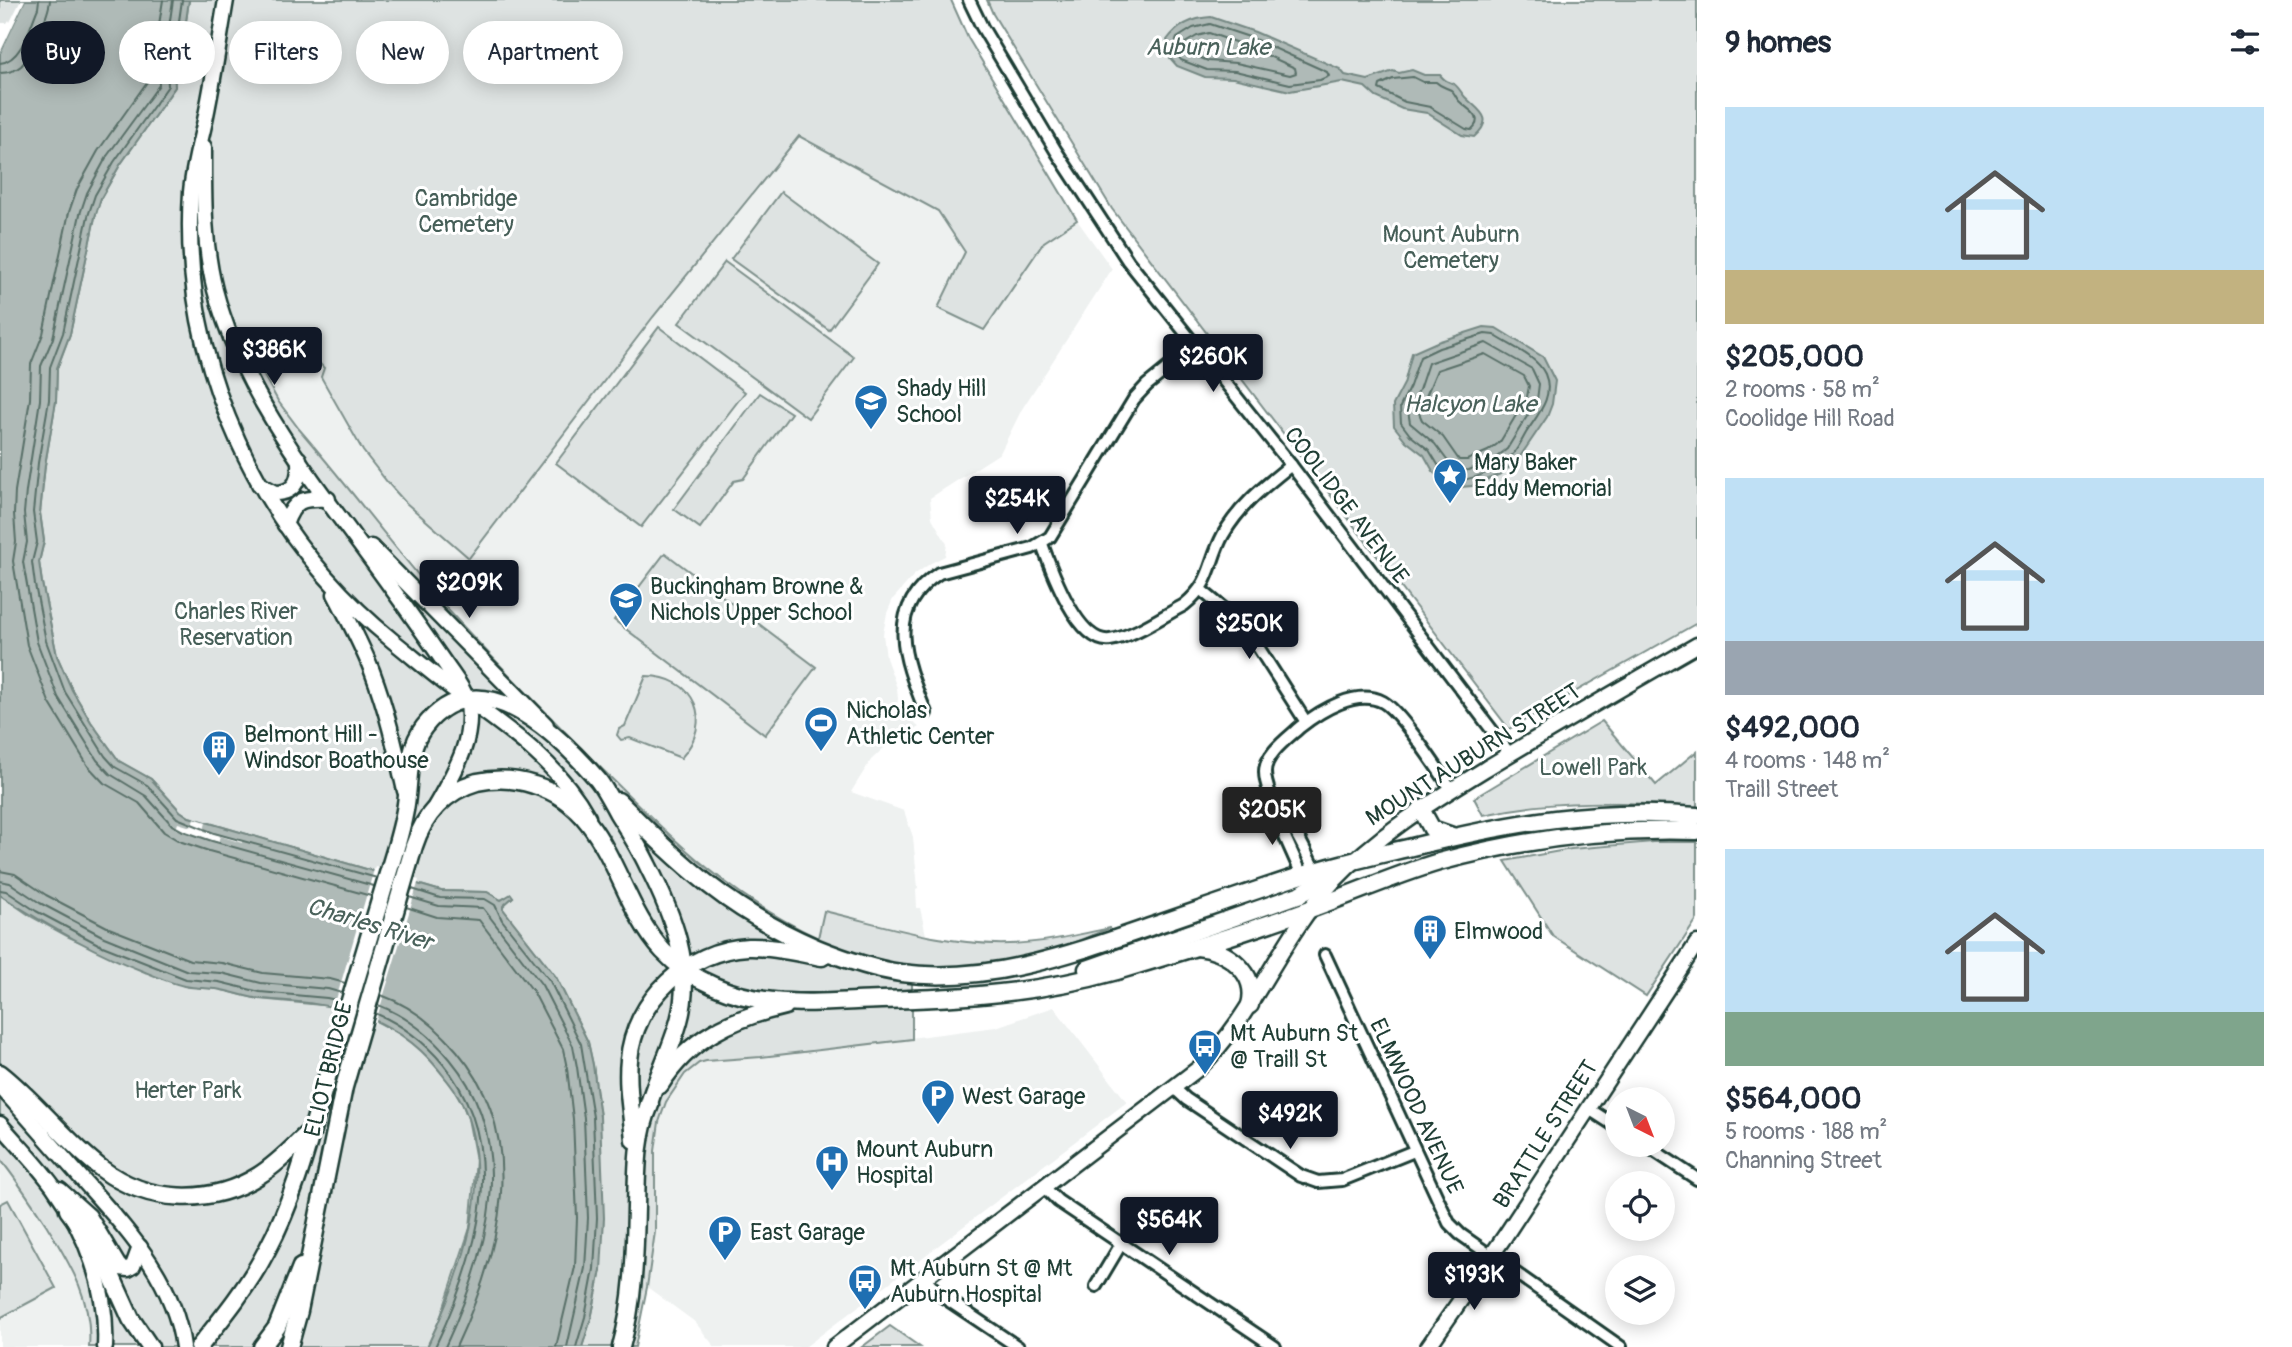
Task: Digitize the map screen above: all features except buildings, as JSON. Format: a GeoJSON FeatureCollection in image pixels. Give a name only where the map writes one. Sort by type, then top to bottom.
{"type":"FeatureCollection","features":[{"type":"Feature","properties":{"kind":"highway"},"geometry":{"type":"LineString","coordinates":[[467,699],[489,699],[508,705],[531,718],[565,747],[679,862],[728,901],[768,925],[859,963]]}},
{"type":"Feature","properties":{"kind":"highway","name":"ELIOT BRIDGE"},"geometry":{"type":"LineString","coordinates":[[199,1347],[243,1289],[269,1248],[290,1196],[397,841],[407,799],[411,758],[422,730],[446,707],[467,699]]}},
{"type":"Feature","properties":{"kind":"highway"},"geometry":{"type":"LineString","coordinates":[[433,809],[454,793],[475,783],[501,779],[548,789],[571,803],[589,822],[645,928],[662,950],[684,969],[715,986],[745,996],[811,1003],[968,997],[1093,977],[1310,909],[1415,870],[1495,849],[1599,834],[1697,831]]}},
{"type":"Feature","properties":{"kind":"highway"},"geometry":{"type":"LineString","coordinates":[[599,782],[657,884],[676,935],[685,983],[680,1016],[656,1078],[646,1114],[637,1171],[633,1282],[621,1347]]}},
{"type":"Feature","properties":{"kind":"highway","name":"ELIOT BRIDGE"},"geometry":{"type":"LineString","coordinates":[[289,1347],[315,1236],[342,1095],[414,846],[422,824],[433,809]]}},
{"type":"Feature","properties":{"kind":"highway"},"geometry":{"type":"LineString","coordinates":[[1421,809],[1432,829],[1454,837]]}},
{"type":"Feature","properties":{"kind":"highway"},"geometry":{"type":"LineString","coordinates":[[637,1171],[628,1066],[639,1020],[649,1003],[684,969],[713,954],[746,947],[776,949],[901,973],[972,974],[1014,968],[1093,947],[1308,873],[1522,822],[1618,813],[1697,816]]}},
{"type":"Feature","properties":{"kind":"highway"},"geometry":{"type":"LineString","coordinates":[[1011,992],[1076,973],[1301,894],[1354,861]]}},
{"type":"Feature","properties":{"kind":"highway"},"geometry":{"type":"LineString","coordinates":[[1191,947],[1212,948],[1233,960],[1251,985],[1250,1005]]}},
{"type":"Feature","properties":{"kind":"highway"},"geometry":{"type":"LineString","coordinates":[[646,1114],[670,1071],[684,1054],[709,1034],[754,1014],[811,1003]]}},
{"type":"Feature","properties":{"kind":"highway"},"geometry":{"type":"LineString","coordinates":[[0,1073],[103,1170],[129,1185],[159,1194],[202,1196],[243,1184],[276,1164],[312,1129]]}},
{"type":"Feature","properties":{"kind":"highway"},"geometry":{"type":"LineString","coordinates":[[68,1210],[98,1249],[131,1319],[150,1347]]}},
{"type":"Feature","properties":{"kind":"highway"},"geometry":{"type":"LineString","coordinates":[[262,1347],[277,1327],[315,1236]]}},
{"type":"Feature","properties":{"kind":"main road"},"geometry":{"type":"LineString","coordinates":[[226,0],[204,124],[193,166],[190,234],[194,284],[202,330],[215,383],[240,448],[258,483],[285,525],[327,580],[374,625],[519,737],[560,777],[582,806],[602,843]]}},
{"type":"Feature","properties":{"kind":"main road"},"geometry":{"type":"LineString","coordinates":[[204,124],[205,225],[218,298],[227,328],[250,382],[299,459],[434,647],[467,699],[463,754],[433,809]]}},
{"type":"Feature","properties":{"kind":"main road"},"geometry":{"type":"LineString","coordinates":[[258,483],[275,493],[290,490],[299,479],[299,459]]}},
{"type":"Feature","properties":{"kind":"main road"},"geometry":{"type":"LineString","coordinates":[[285,525],[291,508],[297,503],[305,499],[328,499]]}},
{"type":"Feature","properties":{"kind":"main road"},"geometry":{"type":"LineString","coordinates":[[343,520],[522,698],[565,747]]}},
{"type":"Feature","properties":{"kind":"main road"},"geometry":{"type":"LineString","coordinates":[[327,580],[372,672],[393,737],[407,799]]}},
{"type":"Feature","properties":{"kind":"main road","name":"MOUNT AUBURN STREET"},"geometry":{"type":"LineString","coordinates":[[834,1347],[1174,1088],[1217,1050],[1250,1005],[1310,909],[1354,861],[1387,832],[1510,754],[1697,645]]}},
{"type":"Feature","properties":{"kind":"main road","name":"BRATTLE STREET"},"geometry":{"type":"LineString","coordinates":[[1428,1347],[1492,1256],[1695,950]]}},
{"type":"Feature","properties":{"kind":"main road"},"geometry":{"type":"LineString","coordinates":[[0,1086],[140,1247],[157,1271],[168,1295],[183,1347]]}},
{"type":"Feature","properties":{"kind":"main road"},"geometry":{"type":"LineString","coordinates":[[0,1124],[50,1182],[83,1240],[99,1284],[104,1307],[105,1347]]}},
{"type":"Feature","properties":{"kind":"main road"},"geometry":{"type":"LineString","coordinates":[[50,1182],[89,1216],[119,1267],[125,1269],[133,1266],[140,1247]]}},
{"type":"Feature","properties":{"kind":"street","name":"COOLIDGE AVENUE"},"geometry":{"type":"LineString","coordinates":[[969,0],[1028,105],[1128,261],[1291,465],[1510,754]]}},
{"type":"Feature","properties":{"kind":"street"},"geometry":{"type":"LineString","coordinates":[[926,713],[903,644],[903,623],[914,596],[929,580],[949,569],[1042,544],[1056,531],[1135,399],[1147,385],[1195,346]]}},
{"type":"Feature","properties":{"kind":"street"},"geometry":{"type":"LineString","coordinates":[[1042,544],[1060,587],[1087,632],[1101,640],[1125,635],[1184,605],[1201,590],[1222,538],[1239,512],[1291,465]]}},
{"type":"Feature","properties":{"kind":"street"},"geometry":{"type":"LineString","coordinates":[[1201,590],[1235,618],[1251,636],[1306,722]]}},
{"type":"Feature","properties":{"kind":"street"},"geometry":{"type":"LineString","coordinates":[[1308,873],[1290,823],[1280,815],[1267,779],[1267,765],[1276,750],[1306,722],[1343,703],[1365,698],[1383,702],[1397,715],[1452,790]]}},
{"type":"Feature","properties":{"kind":"street","name":"ELMWOOD AVENUE"},"geometry":{"type":"LineString","coordinates":[[1325,955],[1449,1223],[1456,1231],[1621,1347]]}},
{"type":"Feature","properties":{"kind":"street"},"geometry":{"type":"LineString","coordinates":[[1174,1088],[1280,1163],[1312,1181],[1342,1181],[1414,1151]]}},
{"type":"Feature","properties":{"kind":"street"},"geometry":{"type":"LineString","coordinates":[[1589,1109],[1605,1119]]}},
{"type":"Feature","properties":{"kind":"street"},"geometry":{"type":"LineString","coordinates":[[1664,1157],[1697,1179]]}},
{"type":"Feature","properties":{"kind":"street"},"geometry":{"type":"LineString","coordinates":[[1044,1187],[1058,1201],[1275,1347]]}},
{"type":"Feature","properties":{"kind":"street"},"geometry":{"type":"LineString","coordinates":[[1097,1286],[1121,1244]]}},
{"type":"Feature","properties":{"kind":"street"},"geometry":{"type":"LineString","coordinates":[[924,1278],[939,1294],[1018,1347]]}},
{"type":"Feature","properties":{"kind":"shaded area"},"geometry":{"type":"Polygon","coordinates":[[[799,136],[938,211],[965,252],[984,329],[1044,242],[1077,220],[1112,269],[1022,409],[1000,453],[930,498],[932,518],[947,544],[945,556],[914,575],[893,599],[887,613],[883,634],[886,658],[897,688],[896,710],[919,727],[884,748],[871,760],[851,792],[904,811],[913,837],[918,888],[917,908],[920,908],[926,935],[824,911],[818,938],[765,911],[704,868],[536,703],[453,614],[299,429],[278,401],[252,353],[292,334],[324,368],[321,377],[363,451],[405,502],[469,557],[653,317],[799,136]]]}},
{"type":"Feature","properties":{"kind":"shaded area","name":"Mount Auburn Hospital"},"geometry":{"type":"Polygon","coordinates":[[[1054,1007],[1127,1102],[805,1347],[715,1347],[695,1322],[647,1287],[655,1232],[655,1151],[659,1122],[666,1102],[691,1068],[706,1061],[761,1057],[996,1027],[1054,1007]]]}},
{"type":"Feature","properties":{"kind":"shaded area"},"geometry":{"type":"Polygon","coordinates":[[[0,1159],[20,1184],[71,1264],[86,1305],[89,1347],[0,1347],[0,1159]]]}},
{"type":"Feature","properties":{"kind":"green space"},"geometry":{"type":"Polygon","coordinates":[[[0,0],[25,0],[0,53],[0,0]]]}},
{"type":"Feature","properties":{"kind":"green space"},"geometry":{"type":"Polygon","coordinates":[[[189,0],[951,0],[968,38],[1077,220],[1044,242],[984,330],[938,308],[965,252],[938,211],[799,136],[653,317],[469,558],[405,502],[388,483],[363,451],[321,377],[324,368],[292,335],[252,354],[278,401],[299,429],[451,613],[526,692],[677,842],[755,903],[818,938],[824,911],[915,934],[985,944],[1034,942],[1110,928],[1056,949],[1014,961],[967,968],[912,968],[912,1039],[706,1061],[685,1074],[666,1102],[659,1122],[655,1151],[655,1232],[635,1347],[582,1347],[601,1270],[600,1117],[593,1065],[588,1042],[556,977],[503,909],[502,906],[513,897],[511,895],[501,900],[487,892],[441,891],[189,817],[180,811],[151,779],[119,761],[72,690],[57,656],[39,562],[44,541],[40,513],[56,401],[57,369],[70,334],[101,198],[175,84],[215,84],[215,21],[186,21],[189,0]]]}},
{"type":"Feature","properties":{"kind":"green space","name":"Mount Auburn Cemetery"},"geometry":{"type":"Polygon","coordinates":[[[987,0],[1697,0],[1697,623],[1509,729],[1112,209],[987,0]]]}},
{"type":"Feature","properties":{"kind":"green space"},"geometry":{"type":"Polygon","coordinates":[[[781,192],[878,264],[829,330],[731,259],[781,192]]]}},
{"type":"Feature","properties":{"kind":"green space"},"geometry":{"type":"Polygon","coordinates":[[[725,262],[854,357],[808,418],[679,323],[725,262]]]}},
{"type":"Feature","properties":{"kind":"green space"},"geometry":{"type":"Polygon","coordinates":[[[659,327],[745,392],[641,527],[556,463],[659,327]]]}},
{"type":"Feature","properties":{"kind":"green space"},"geometry":{"type":"Polygon","coordinates":[[[760,393],[791,413],[743,479],[734,481],[700,528],[674,509],[760,393]]]}},
{"type":"Feature","properties":{"kind":"green space"},"geometry":{"type":"Polygon","coordinates":[[[665,553],[816,667],[765,735],[614,620],[665,553]]]}},
{"type":"Feature","properties":{"kind":"green space"},"geometry":{"type":"Polygon","coordinates":[[[646,676],[663,678],[677,684],[688,692],[695,704],[698,716],[696,730],[691,744],[681,758],[630,738],[621,740],[617,735],[619,729],[625,726],[646,676]]]}},
{"type":"Feature","properties":{"kind":"green space","name":"Lowell Park"},"geometry":{"type":"Polygon","coordinates":[[[1602,721],[1656,785],[1697,751],[1697,808],[1590,803],[1536,806],[1483,815],[1474,798],[1602,721]]]}},
{"type":"Feature","properties":{"kind":"green space","name":"Lowell Park"},"geometry":{"type":"Polygon","coordinates":[[[1653,842],[1697,842],[1697,919],[1646,996],[1553,936],[1505,861],[1571,849],[1653,842]]]}},
{"type":"Feature","properties":{"kind":"green space","name":"Herter Park"},"geometry":{"type":"Polygon","coordinates":[[[0,895],[32,917],[69,937],[185,986],[218,989],[259,999],[332,1006],[376,1021],[404,1036],[427,1055],[453,1087],[462,1103],[468,1118],[476,1160],[470,1228],[440,1319],[427,1347],[89,1347],[87,1314],[78,1283],[47,1226],[0,1159],[0,895]]]}},
{"type":"Feature","properties":{"kind":"green space"},"geometry":{"type":"Polygon","coordinates":[[[8,1200],[56,1288],[0,1318],[0,1204],[8,1200]]]}},
{"type":"Feature","properties":{"kind":"green space"},"geometry":{"type":"Polygon","coordinates":[[[890,1326],[920,1347],[862,1347],[890,1326]]]}},
{"type":"Feature","properties":{"kind":"water","name":"Charles River"},"geometry":{"type":"Polygon","coordinates":[[[25,0],[189,0],[186,21],[119,21],[119,84],[175,84],[175,87],[120,165],[101,198],[70,334],[57,368],[56,401],[40,513],[44,541],[39,562],[57,656],[72,690],[119,761],[151,779],[180,811],[189,817],[441,891],[487,892],[501,900],[511,894],[513,897],[503,909],[556,977],[588,1042],[593,1065],[600,1117],[604,1218],[601,1270],[582,1347],[427,1347],[452,1290],[462,1259],[475,1195],[476,1164],[472,1133],[460,1098],[430,1059],[411,1042],[380,1023],[333,1007],[256,998],[169,982],[88,947],[0,895],[0,53],[25,0]]]}},
{"type":"Feature","properties":{"kind":"water","name":"Auburn Lake"},"geometry":{"type":"Polygon","coordinates":[[[1211,17],[1255,32],[1340,69],[1345,75],[1368,80],[1393,71],[1399,73],[1412,70],[1424,75],[1440,75],[1456,85],[1480,111],[1485,120],[1484,125],[1474,137],[1462,135],[1427,113],[1402,109],[1376,97],[1365,87],[1342,82],[1290,91],[1233,78],[1205,77],[1177,66],[1170,58],[1167,40],[1186,24],[1211,17]]]}},
{"type":"Feature","properties":{"kind":"water","name":"Halcyon Lake"},"geometry":{"type":"Polygon","coordinates":[[[1484,327],[1496,328],[1543,357],[1555,381],[1552,404],[1547,417],[1517,461],[1501,474],[1472,486],[1450,488],[1433,471],[1424,455],[1406,441],[1394,426],[1393,405],[1404,384],[1412,353],[1484,327]]]}},
{"type":"Feature","properties":{"kind":"pier"},"geometry":{"type":"Polygon","coordinates":[[[21,0],[25,0],[0,53],[0,23],[10,22],[21,0]]]}},
{"type":"Feature","properties":{"kind":"pier"},"geometry":{"type":"Polygon","coordinates":[[[194,818],[206,822],[204,831],[242,841],[242,843],[220,836],[218,842],[176,829],[178,823],[191,827],[194,818]]]}},
{"type":"Feature","properties":{"kind":"pier"},"geometry":{"type":"Polygon","coordinates":[[[375,866],[419,880],[375,1024],[333,1010],[375,866]]]}},
{"type":"Feature","properties":{"kind":"place","name":"Shady Hill School"},"geometry":{"type":"Point","coordinates":[871,431]}},
{"type":"Feature","properties":{"kind":"place","name":"Mary Baker Eddy Memorial"},"geometry":{"type":"Point","coordinates":[1450,505]}},
{"type":"Feature","properties":{"kind":"place","name":"Buckingham Browne & Nichols Upper School"},"geometry":{"type":"Point","coordinates":[626,629]}},
{"type":"Feature","properties":{"kind":"place","name":"Nicholas Athletic Center"},"geometry":{"type":"Point","coordinates":[821,753]}},
{"type":"Feature","properties":{"kind":"place","name":"Belmont Hill - Windsor Boathouse"},"geometry":{"type":"Point","coordinates":[219,777]}},
{"type":"Feature","properties":{"kind":"place","name":"Elmwood"},"geometry":{"type":"Point","coordinates":[1430,961]}},
{"type":"Feature","properties":{"kind":"place","name":"Mt Auburn St @ Traill St"},"geometry":{"type":"Point","coordinates":[1205,1076]}},
{"type":"Feature","properties":{"kind":"place","name":"West Garage"},"geometry":{"type":"Point","coordinates":[938,1126]}},
{"type":"Feature","properties":{"kind":"place","name":"Mount Auburn Hospital"},"geometry":{"type":"Point","coordinates":[832,1192]}},
{"type":"Feature","properties":{"kind":"place","name":"East Garage"},"geometry":{"type":"Point","coordinates":[725,1262]}},
{"type":"Feature","properties":{"kind":"place","name":"Mt Auburn St @ Mt Auburn Hospital"},"geometry":{"type":"Point","coordinates":[865,1311]}},
{"type":"Feature","properties":{"kind":"park label","name":"Cambridge Cemetery"},"geometry":{"type":"Point","coordinates":[466,211]}},
{"type":"Feature","properties":{"kind":"park label","name":"Charles River Reservation"},"geometry":{"type":"Point","coordinates":[236,624]}}]}
